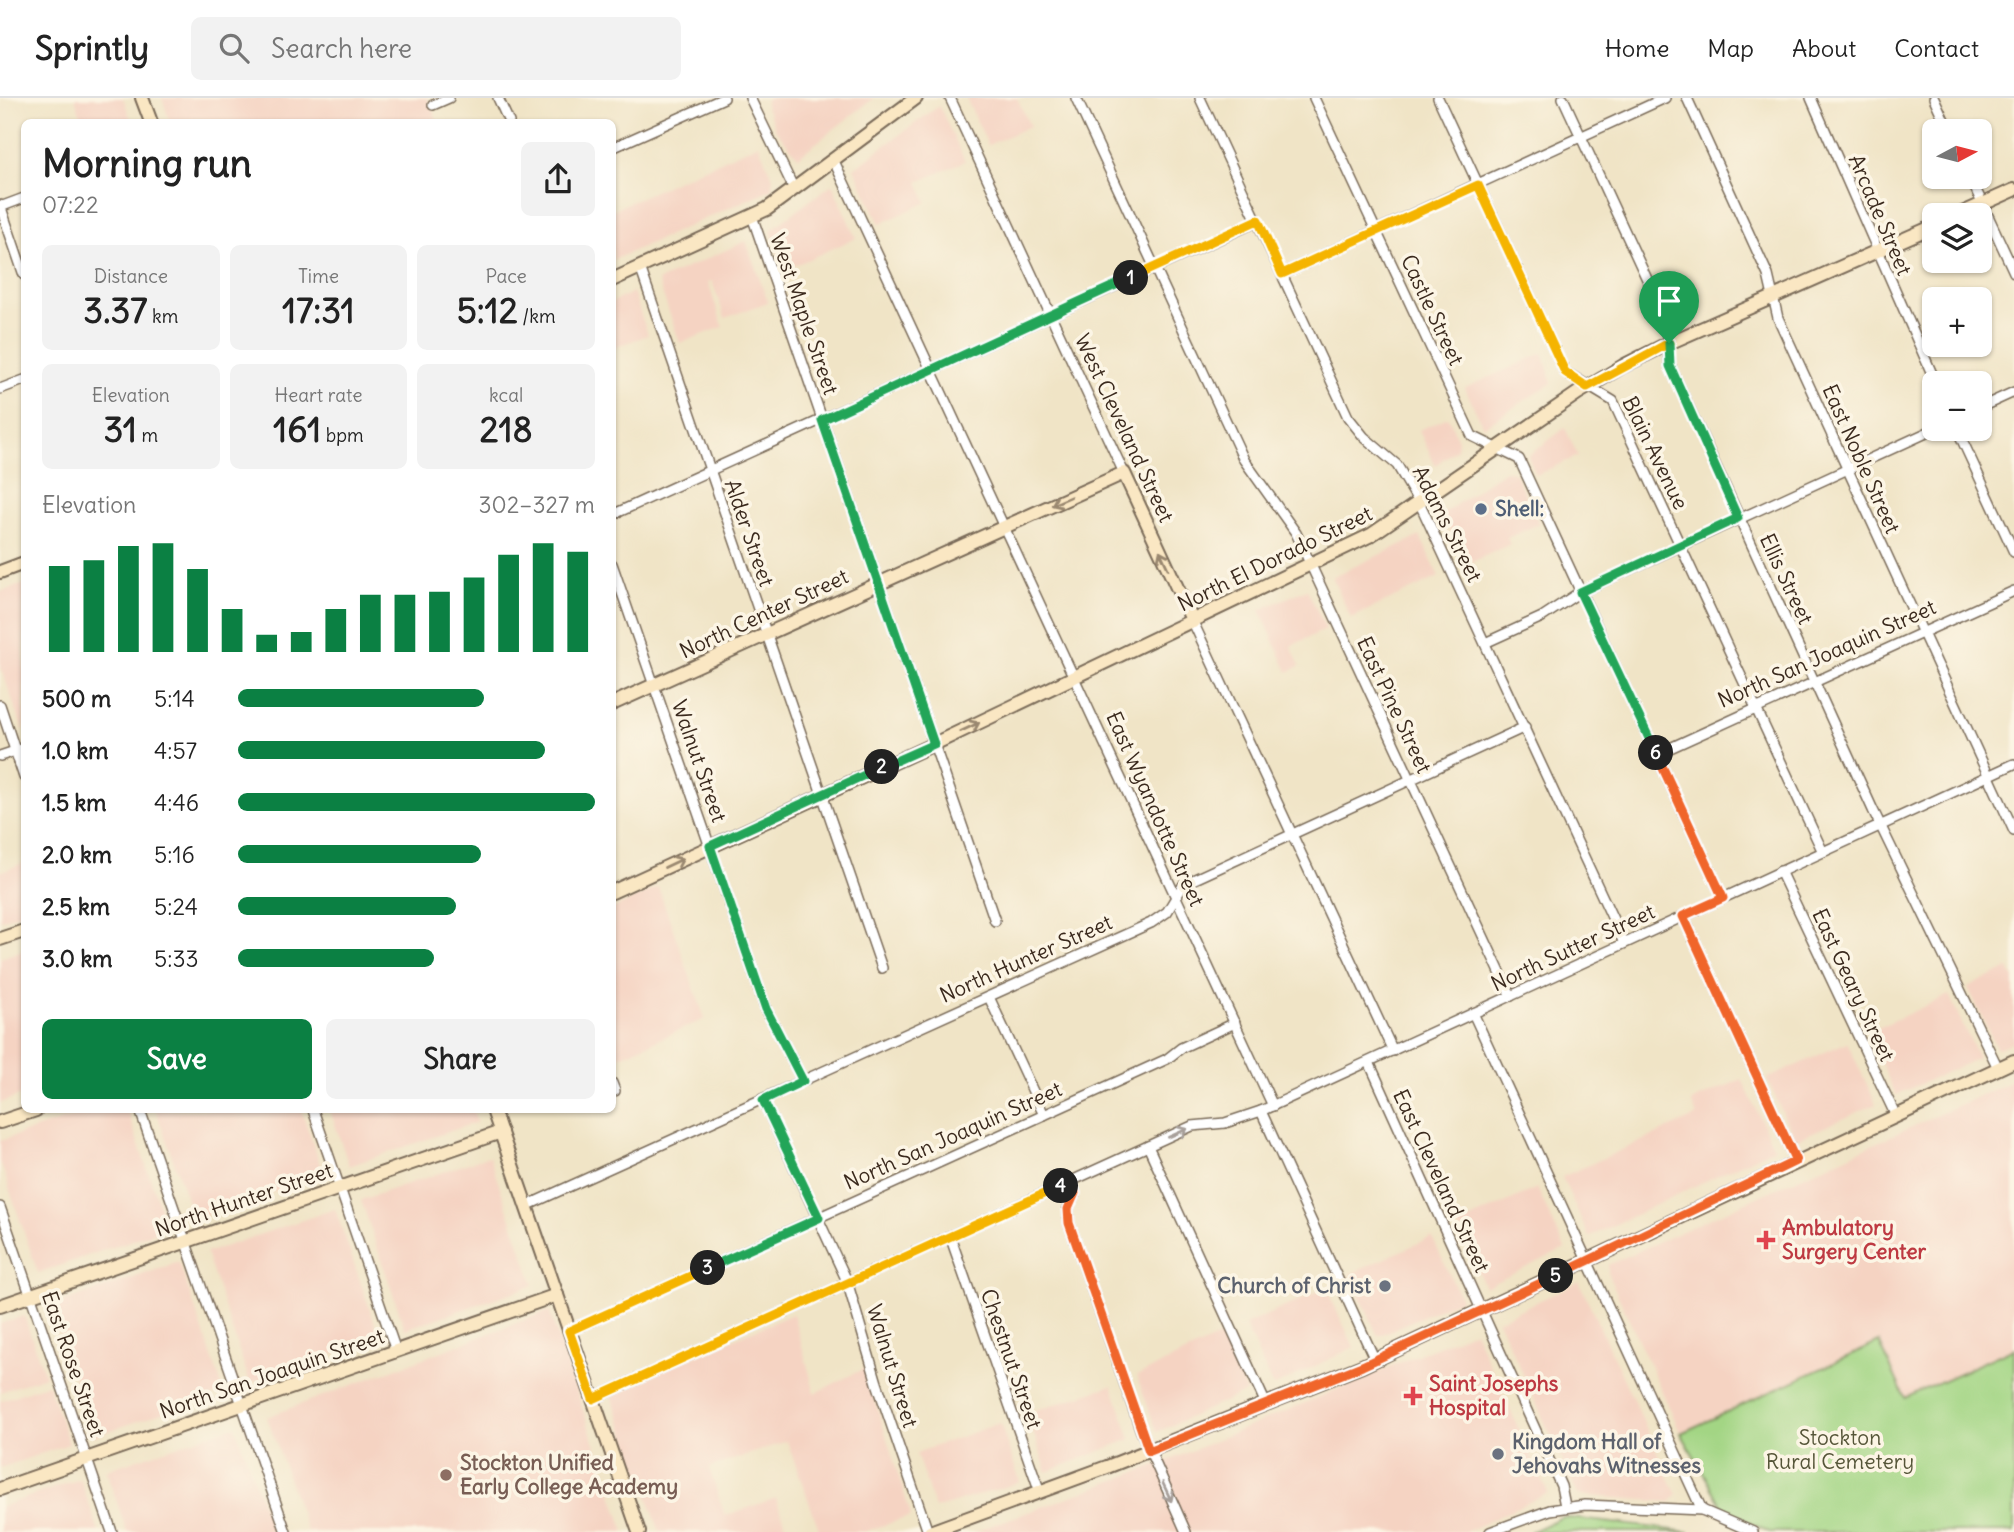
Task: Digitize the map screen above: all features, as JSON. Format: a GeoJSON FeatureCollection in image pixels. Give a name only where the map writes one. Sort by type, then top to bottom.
{"type":"FeatureCollection","features":[{"type":"Feature","properties":{"kind":"street"},"geometry":{"type":"LineString","coordinates":[[142,98],[150,119]]}},
{"type":"Feature","properties":{"kind":"street"},"geometry":{"type":"LineString","coordinates":[[433,105],[449,98]]}},
{"type":"Feature","properties":{"kind":"street"},"geometry":{"type":"LineString","coordinates":[[498,98],[508,119]]}},
{"type":"Feature","properties":{"kind":"street"},"geometry":{"type":"LineString","coordinates":[[616,146],[724,98]]}},
{"type":"Feature","properties":{"kind":"street"},"geometry":{"type":"LineString","coordinates":[[750,98],[793,189]]}},
{"type":"Feature","properties":{"kind":"street"},"geometry":{"type":"LineString","coordinates":[[616,278],[752,216],[916,98]]}},
{"type":"Feature","properties":{"kind":"street","name":"West Cleveland Street"},"geometry":{"type":"LineString","coordinates":[[950,98],[1194,622]]}},
{"type":"Feature","properties":{"kind":"street","name":"East Pine Street"},"geometry":{"type":"LineString","coordinates":[[1076,98],[1233,436],[1258,484],[1296,533],[1511,996]]}},
{"type":"Feature","properties":{"kind":"street","name":"Adams Street"},"geometry":{"type":"LineString","coordinates":[[1200,98],[1348,417],[1364,437],[1397,466],[1420,504],[1624,943]]}},
{"type":"Feature","properties":{"kind":"street","name":"Castle Street"},"geometry":{"type":"LineString","coordinates":[[1314,98],[1472,436],[1519,459],[1723,898]]}},
{"type":"Feature","properties":{"kind":"street"},"geometry":{"type":"LineString","coordinates":[[1438,98],[1565,372],[1587,387]]}},
{"type":"Feature","properties":{"kind":"street","name":"Ellis Street"},"geometry":{"type":"LineString","coordinates":[[1563,98],[1665,318],[1670,366],[1738,518],[1998,1068]]}},
{"type":"Feature","properties":{"kind":"street"},"geometry":{"type":"LineString","coordinates":[[1282,274],[1665,98]]}},
{"type":"Feature","properties":{"kind":"street","name":"East Noble Street"},"geometry":{"type":"LineString","coordinates":[[1687,98],[1768,275],[1778,318],[2014,831]]}},
{"type":"Feature","properties":{"kind":"street","name":"Arcade Street"},"geometry":{"type":"LineString","coordinates":[[1811,98],[1870,227],[1877,250],[1931,371]]}},
{"type":"Feature","properties":{"kind":"street"},"geometry":{"type":"LineString","coordinates":[[1934,98],[1944,119]]}},
{"type":"Feature","properties":{"kind":"street","name":"East Wyandotte Street"},"geometry":{"type":"LineString","coordinates":[[833,159],[1076,677],[1273,1106]]}},
{"type":"Feature","properties":{"kind":"street"},"geometry":{"type":"LineString","coordinates":[[1987,203],[2014,190]]}},
{"type":"Feature","properties":{"kind":"street"},"geometry":{"type":"LineString","coordinates":[[21,199],[0,206],[21,266]]}},
{"type":"Feature","properties":{"kind":"street","name":"West Maple Street"},"geometry":{"type":"LineString","coordinates":[[752,216],[995,921]]}},
{"type":"Feature","properties":{"kind":"street"},"geometry":{"type":"LineString","coordinates":[[616,514],[1258,220]]}},
{"type":"Feature","properties":{"kind":"street"},"geometry":{"type":"LineString","coordinates":[[1992,224],[2014,272]]}},
{"type":"Feature","properties":{"kind":"street","name":"North El Dorado Street"},"geometry":{"type":"LineString","coordinates":[[616,890],[1194,622],[1371,535],[1420,504],[1587,387],[1669,343],[1922,231]]}},
{"type":"Feature","properties":{"kind":"street","name":"Alder Street"},"geometry":{"type":"LineString","coordinates":[[640,267],[882,968]]}},
{"type":"Feature","properties":{"kind":"street"},"geometry":{"type":"LineString","coordinates":[[0,389],[21,381]]}},
{"type":"Feature","properties":{"kind":"street","name":"Blain Avenue"},"geometry":{"type":"LineString","coordinates":[[1587,387],[1613,401],[1822,850]]}},
{"type":"Feature","properties":{"kind":"street"},"geometry":{"type":"LineString","coordinates":[[1992,402],[2014,392]]}},
{"type":"Feature","properties":{"kind":"street"},"geometry":{"type":"LineString","coordinates":[[1485,643],[1542,617],[1580,592],[1922,435]]}},
{"type":"Feature","properties":{"kind":"street"},"geometry":{"type":"LineString","coordinates":[[1963,441],[2014,552]]}},
{"type":"Feature","properties":{"kind":"street","name":"North Center Street"},"geometry":{"type":"LineString","coordinates":[[616,702],[1124,473]]}},
{"type":"Feature","properties":{"kind":"street"},"geometry":{"type":"LineString","coordinates":[[0,572],[21,564]]}},
{"type":"Feature","properties":{"kind":"street","name":"Walnut Street"},"geometry":{"type":"LineString","coordinates":[[616,576],[766,1009],[803,1081]]}},
{"type":"Feature","properties":{"kind":"street","name":"North San Joaquin Street"},"geometry":{"type":"LineString","coordinates":[[1657,754],[2014,591]]}},
{"type":"Feature","properties":{"kind":"street"},"geometry":{"type":"LineString","coordinates":[[1194,622],[1393,1051]]}},
{"type":"Feature","properties":{"kind":"street"},"geometry":{"type":"LineString","coordinates":[[0,705],[20,749],[0,756]]}},
{"type":"Feature","properties":{"kind":"street","name":"North Hunter Street"},"geometry":{"type":"LineString","coordinates":[[526,1206],[1151,923],[1165,914],[1184,884],[1525,727]]}},
{"type":"Feature","properties":{"kind":"street","name":"North Sutter Street"},"geometry":{"type":"LineString","coordinates":[[593,1399],[1192,1126],[1225,1123],[1273,1106],[1780,872],[1822,850],[2014,764]]}},
{"type":"Feature","properties":{"kind":"street","name":"East Geary Street"},"geometry":{"type":"LineString","coordinates":[[1780,872],[1895,1115]]}},
{"type":"Feature","properties":{"kind":"street"},"geometry":{"type":"LineString","coordinates":[[1683,916],[1796,1161]]}},
{"type":"Feature","properties":{"kind":"street"},"geometry":{"type":"LineString","coordinates":[[0,939],[21,932]]}},
{"type":"Feature","properties":{"kind":"street"},"geometry":{"type":"LineString","coordinates":[[989,997],[1044,1115]]}},
{"type":"Feature","properties":{"kind":"street"},"geometry":{"type":"LineString","coordinates":[[1473,1013],[1702,1510]]}},
{"type":"Feature","properties":{"kind":"street","name":"North San Joaquin Street"},"geometry":{"type":"LineString","coordinates":[[569,1331],[1167,1059],[1181,1048],[1235,1023]]}},
{"type":"Feature","properties":{"kind":"street"},"geometry":{"type":"LineString","coordinates":[[929,1532],[1149,1451],[1375,1360],[2014,1061]]}},
{"type":"Feature","properties":{"kind":"street","name":"East Cleveland Street"},"geometry":{"type":"LineString","coordinates":[[1369,1062],[1561,1486],[1565,1506]]}},
{"type":"Feature","properties":{"kind":"street","name":"Walnut Street"},"geometry":{"type":"LineString","coordinates":[[763,1100],[847,1281],[877,1383],[929,1532]]}},
{"type":"Feature","properties":{"kind":"street"},"geometry":{"type":"LineString","coordinates":[[1261,1111],[1375,1360]]}},
{"type":"Feature","properties":{"kind":"street"},"geometry":{"type":"LineString","coordinates":[[0,1122],[27,1113]]}},
{"type":"Feature","properties":{"kind":"street"},"geometry":{"type":"LineString","coordinates":[[141,1113],[286,1532]]}},
{"type":"Feature","properties":{"kind":"street"},"geometry":{"type":"LineString","coordinates":[[314,1113],[396,1351]]}},
{"type":"Feature","properties":{"kind":"street"},"geometry":{"type":"LineString","coordinates":[[494,1113],[639,1532]]}},
{"type":"Feature","properties":{"kind":"street","name":"North Hunter Street"},"geometry":{"type":"LineString","coordinates":[[0,1306],[501,1132]]}},
{"type":"Feature","properties":{"kind":"street"},"geometry":{"type":"LineString","coordinates":[[1148,1146],[1266,1404]]}},
{"type":"Feature","properties":{"kind":"street"},"geometry":{"type":"LineString","coordinates":[[1071,1182],[1075,1193],[1068,1209],[1069,1223],[1149,1451],[1186,1532]]}},
{"type":"Feature","properties":{"kind":"street","name":"East Rose Street"},"geometry":{"type":"LineString","coordinates":[[0,1207],[113,1532]]}},
{"type":"Feature","properties":{"kind":"street","name":"Chestnut Street"},"geometry":{"type":"LineString","coordinates":[[950,1236],[1040,1492]]}},
{"type":"Feature","properties":{"kind":"street","name":"North San Joaquin Street"},"geometry":{"type":"LineString","coordinates":[[0,1489],[557,1295]]}},
{"type":"Feature","properties":{"kind":"street"},"geometry":{"type":"LineString","coordinates":[[1490,1532],[1565,1506],[1702,1510],[1753,1532]]}},
{"type":"Feature","properties":{"kind":"shaded area"},"geometry":{"type":"Polygon","coordinates":[[[75,98],[123,98],[131,119],[82,119],[75,98]]]}},
{"type":"Feature","properties":{"kind":"shaded area"},"geometry":{"type":"Polygon","coordinates":[[[162,98],[427,98],[437,119],[169,119],[162,98]]]}},
{"type":"Feature","properties":{"kind":"shaded area"},"geometry":{"type":"Polygon","coordinates":[[[767,98],[874,98],[798,157],[776,130],[765,105],[767,98]]]}},
{"type":"Feature","properties":{"kind":"shaded area"},"geometry":{"type":"Polygon","coordinates":[[[966,98],[1017,98],[1030,126],[988,145],[966,98]]]}},
{"type":"Feature","properties":{"kind":"shaded area"},"geometry":{"type":"Polygon","coordinates":[[[939,106],[965,161],[918,182],[927,202],[880,224],[854,168],[939,106]]]}},
{"type":"Feature","properties":{"kind":"shaded area"},"geometry":{"type":"Polygon","coordinates":[[[758,144],[773,178],[771,189],[616,259],[616,209],[758,144]]]}},
{"type":"Feature","properties":{"kind":"shaded area"},"geometry":{"type":"Polygon","coordinates":[[[832,184],[856,238],[784,270],[771,230],[832,184]]]}},
{"type":"Feature","properties":{"kind":"shaded area"},"geometry":{"type":"Polygon","coordinates":[[[746,241],[768,302],[725,318],[712,281],[708,282],[723,327],[680,343],[658,281],[746,241]]]}},
{"type":"Feature","properties":{"kind":"shaded area"},"geometry":{"type":"Polygon","coordinates":[[[633,292],[648,335],[616,347],[616,300],[633,292]]]}},
{"type":"Feature","properties":{"kind":"shaded area"},"geometry":{"type":"Polygon","coordinates":[[[1543,353],[1552,383],[1483,427],[1465,388],[1543,353]]]}},
{"type":"Feature","properties":{"kind":"shaded area"},"geometry":{"type":"Polygon","coordinates":[[[1448,417],[1458,440],[1457,449],[1435,465],[1419,430],[1448,417]]]}},
{"type":"Feature","properties":{"kind":"shaded area"},"geometry":{"type":"Polygon","coordinates":[[[1565,428],[1578,456],[1536,475],[1528,456],[1565,428]]]}},
{"type":"Feature","properties":{"kind":"shaded area"},"geometry":{"type":"Polygon","coordinates":[[[1505,470],[1515,473],[1539,524],[1507,538],[1510,544],[1464,566],[1443,514],[1505,470]]]}},
{"type":"Feature","properties":{"kind":"shaded area"},"geometry":{"type":"Polygon","coordinates":[[[1420,536],[1439,577],[1351,618],[1332,577],[1420,536]]]}},
{"type":"Feature","properties":{"kind":"shaded area"},"geometry":{"type":"Polygon","coordinates":[[[21,585],[21,724],[0,665],[0,592],[21,585]]]}},
{"type":"Feature","properties":{"kind":"shaded area"},"geometry":{"type":"Polygon","coordinates":[[[1307,589],[1326,629],[1291,646],[1300,666],[1288,672],[1260,610],[1307,589]]]}},
{"type":"Feature","properties":{"kind":"shaded area"},"geometry":{"type":"Polygon","coordinates":[[[21,864],[21,913],[0,920],[0,872],[21,864]]]}},
{"type":"Feature","properties":{"kind":"shaded area"},"geometry":{"type":"Polygon","coordinates":[[[658,887],[705,1019],[619,1057],[616,1049],[616,908],[658,887]]]}},
{"type":"Feature","properties":{"kind":"shaded area"},"geometry":{"type":"Polygon","coordinates":[[[21,951],[21,1095],[0,1103],[0,958],[21,951]]]}},
{"type":"Feature","properties":{"kind":"shaded area"},"geometry":{"type":"Polygon","coordinates":[[[2009,968],[2014,979],[2014,1041],[1997,1049],[1968,987],[2009,968]]]}},
{"type":"Feature","properties":{"kind":"shaded area"},"geometry":{"type":"Polygon","coordinates":[[[1949,995],[1978,1058],[1896,1095],[1867,1033],[1949,995]]]}},
{"type":"Feature","properties":{"kind":"shaded area"},"geometry":{"type":"Polygon","coordinates":[[[1847,1042],[1876,1104],[1795,1140],[1767,1079],[1847,1042]]]}},
{"type":"Feature","properties":{"kind":"shaded area"},"geometry":{"type":"Polygon","coordinates":[[[1742,1079],[1774,1148],[1589,1237],[1562,1177],[1697,1116],[1691,1102],[1742,1079]]]}},
{"type":"Feature","properties":{"kind":"shaded area"},"geometry":{"type":"Polygon","coordinates":[[[2014,1080],[2014,1348],[1905,1398],[1878,1342],[1681,1433],[1608,1274],[1608,1265],[2014,1080]]]}},
{"type":"Feature","properties":{"kind":"shaded area"},"geometry":{"type":"Polygon","coordinates":[[[82,1113],[128,1113],[167,1228],[38,1273],[0,1161],[0,1141],[82,1113]]]}},
{"type":"Feature","properties":{"kind":"shaded area"},"geometry":{"type":"Polygon","coordinates":[[[157,1113],[302,1113],[324,1175],[194,1219],[157,1113]]]}},
{"type":"Feature","properties":{"kind":"shaded area"},"geometry":{"type":"Polygon","coordinates":[[[331,1113],[474,1113],[477,1122],[349,1166],[331,1113]]]}},
{"type":"Feature","properties":{"kind":"shaded area"},"geometry":{"type":"Polygon","coordinates":[[[489,1156],[534,1285],[405,1329],[361,1200],[489,1156]]]}},
{"type":"Feature","properties":{"kind":"shaded area"},"geometry":{"type":"Polygon","coordinates":[[[1537,1188],[1565,1249],[1485,1287],[1457,1225],[1537,1188]]]}},
{"type":"Feature","properties":{"kind":"shaded area"},"geometry":{"type":"Polygon","coordinates":[[[335,1209],[380,1338],[250,1383],[206,1253],[335,1209]]]}},
{"type":"Feature","properties":{"kind":"shaded area"},"geometry":{"type":"Polygon","coordinates":[[[1432,1237],[1461,1299],[1378,1336],[1350,1274],[1432,1237]]]}},
{"type":"Feature","properties":{"kind":"shaded area"},"geometry":{"type":"Polygon","coordinates":[[[179,1262],[224,1392],[94,1436],[50,1307],[179,1262]]]}},
{"type":"Feature","properties":{"kind":"shaded area"},"geometry":{"type":"Polygon","coordinates":[[[1579,1282],[1677,1495],[1671,1502],[1578,1495],[1498,1320],[1579,1282]]]}},
{"type":"Feature","properties":{"kind":"shaded area"},"geometry":{"type":"Polygon","coordinates":[[[1326,1288],[1354,1347],[1273,1387],[1245,1325],[1326,1288]]]}},
{"type":"Feature","properties":{"kind":"shaded area","name":"Stockton Unified Early College Academy"},"geometry":{"type":"Polygon","coordinates":[[[549,1311],[625,1532],[307,1532],[267,1417],[549,1311]]]}},
{"type":"Feature","properties":{"kind":"shaded area"},"geometry":{"type":"Polygon","coordinates":[[[793,1314],[815,1393],[865,1368],[911,1516],[864,1532],[820,1532],[787,1441],[709,1468],[725,1516],[776,1498],[788,1532],[660,1532],[612,1397],[666,1368],[793,1314]]]}},
{"type":"Feature","properties":{"kind":"shaded area"},"geometry":{"type":"Polygon","coordinates":[[[24,1316],[45,1376],[0,1392],[0,1324],[24,1316]]]}},
{"type":"Feature","properties":{"kind":"shaded area","name":"Saint Josephs Hospital"},"geometry":{"type":"Polygon","coordinates":[[[1474,1331],[1548,1493],[1465,1532],[974,1532],[1170,1460],[1474,1331]]]}},
{"type":"Feature","properties":{"kind":"shaded area"},"geometry":{"type":"Polygon","coordinates":[[[1221,1336],[1246,1392],[1157,1432],[1137,1376],[1221,1336]]]}},
{"type":"Feature","properties":{"kind":"shaded area"},"geometry":{"type":"Polygon","coordinates":[[[48,1384],[69,1444],[0,1468],[0,1401],[48,1384]]]}},
{"type":"Feature","properties":{"kind":"shaded area"},"geometry":{"type":"Polygon","coordinates":[[[1112,1385],[1131,1439],[1047,1472],[1027,1414],[1112,1385]]]}},
{"type":"Feature","properties":{"kind":"shaded area"},"geometry":{"type":"Polygon","coordinates":[[[1000,1423],[1020,1482],[935,1509],[916,1453],[1000,1423]]]}},
{"type":"Feature","properties":{"kind":"shaded area"},"geometry":{"type":"Polygon","coordinates":[[[235,1426],[272,1532],[127,1532],[106,1470],[235,1426]]]}},
{"type":"Feature","properties":{"kind":"shaded area"},"geometry":{"type":"Polygon","coordinates":[[[80,1479],[99,1532],[0,1532],[0,1507],[80,1479]]]}},
{"type":"Feature","properties":{"kind":"green space","name":"Stockton Rural Cemetery"},"geometry":{"type":"Polygon","coordinates":[[[1879,1342],[1905,1398],[2014,1348],[2014,1532],[1769,1532],[1724,1510],[1681,1433],[1879,1342]]]}},
{"type":"Feature","properties":{"kind":"green space"},"geometry":{"type":"Polygon","coordinates":[[[1562,1517],[1690,1532],[1530,1532],[1562,1517]]]}},
{"type":"Feature","properties":{"kind":"place","name":"Shell:"},"geometry":{"type":"Point","coordinates":[1481,509]}},
{"type":"Feature","properties":{"kind":"place","name":"Ambulatory Surgery Center"},"geometry":{"type":"Point","coordinates":[1766,1240]}},
{"type":"Feature","properties":{"kind":"place","name":"Church of Christ"},"geometry":{"type":"Point","coordinates":[1385,1286]}},
{"type":"Feature","properties":{"kind":"place","name":"Saint Josephs Hospital"},"geometry":{"type":"Point","coordinates":[1413,1396]}},
{"type":"Feature","properties":{"kind":"place","name":"Kingdom Hall of Jehovahs Witnesses"},"geometry":{"type":"Point","coordinates":[1498,1454]}},
{"type":"Feature","properties":{"kind":"place","name":"Stockton Unified Early College Academy"},"geometry":{"type":"Point","coordinates":[446,1475]}},
{"type":"Feature","properties":{"kind":"route"},"geometry":{"type":"LineString","coordinates":[[1478,185],[1565,372],[1573,379],[1587,387],[1669,343],[1670,366],[1738,518],[1580,592],[1723,898],[1683,916],[1796,1161],[1362,1366],[1149,1451],[1069,1223],[1068,1209],[1075,1193],[1071,1182],[847,1281],[593,1399],[569,1331],[819,1218],[763,1100],[803,1081],[766,1009],[710,846],[934,744],[822,420],[1258,220],[1282,274],[1478,185]]}}]}
